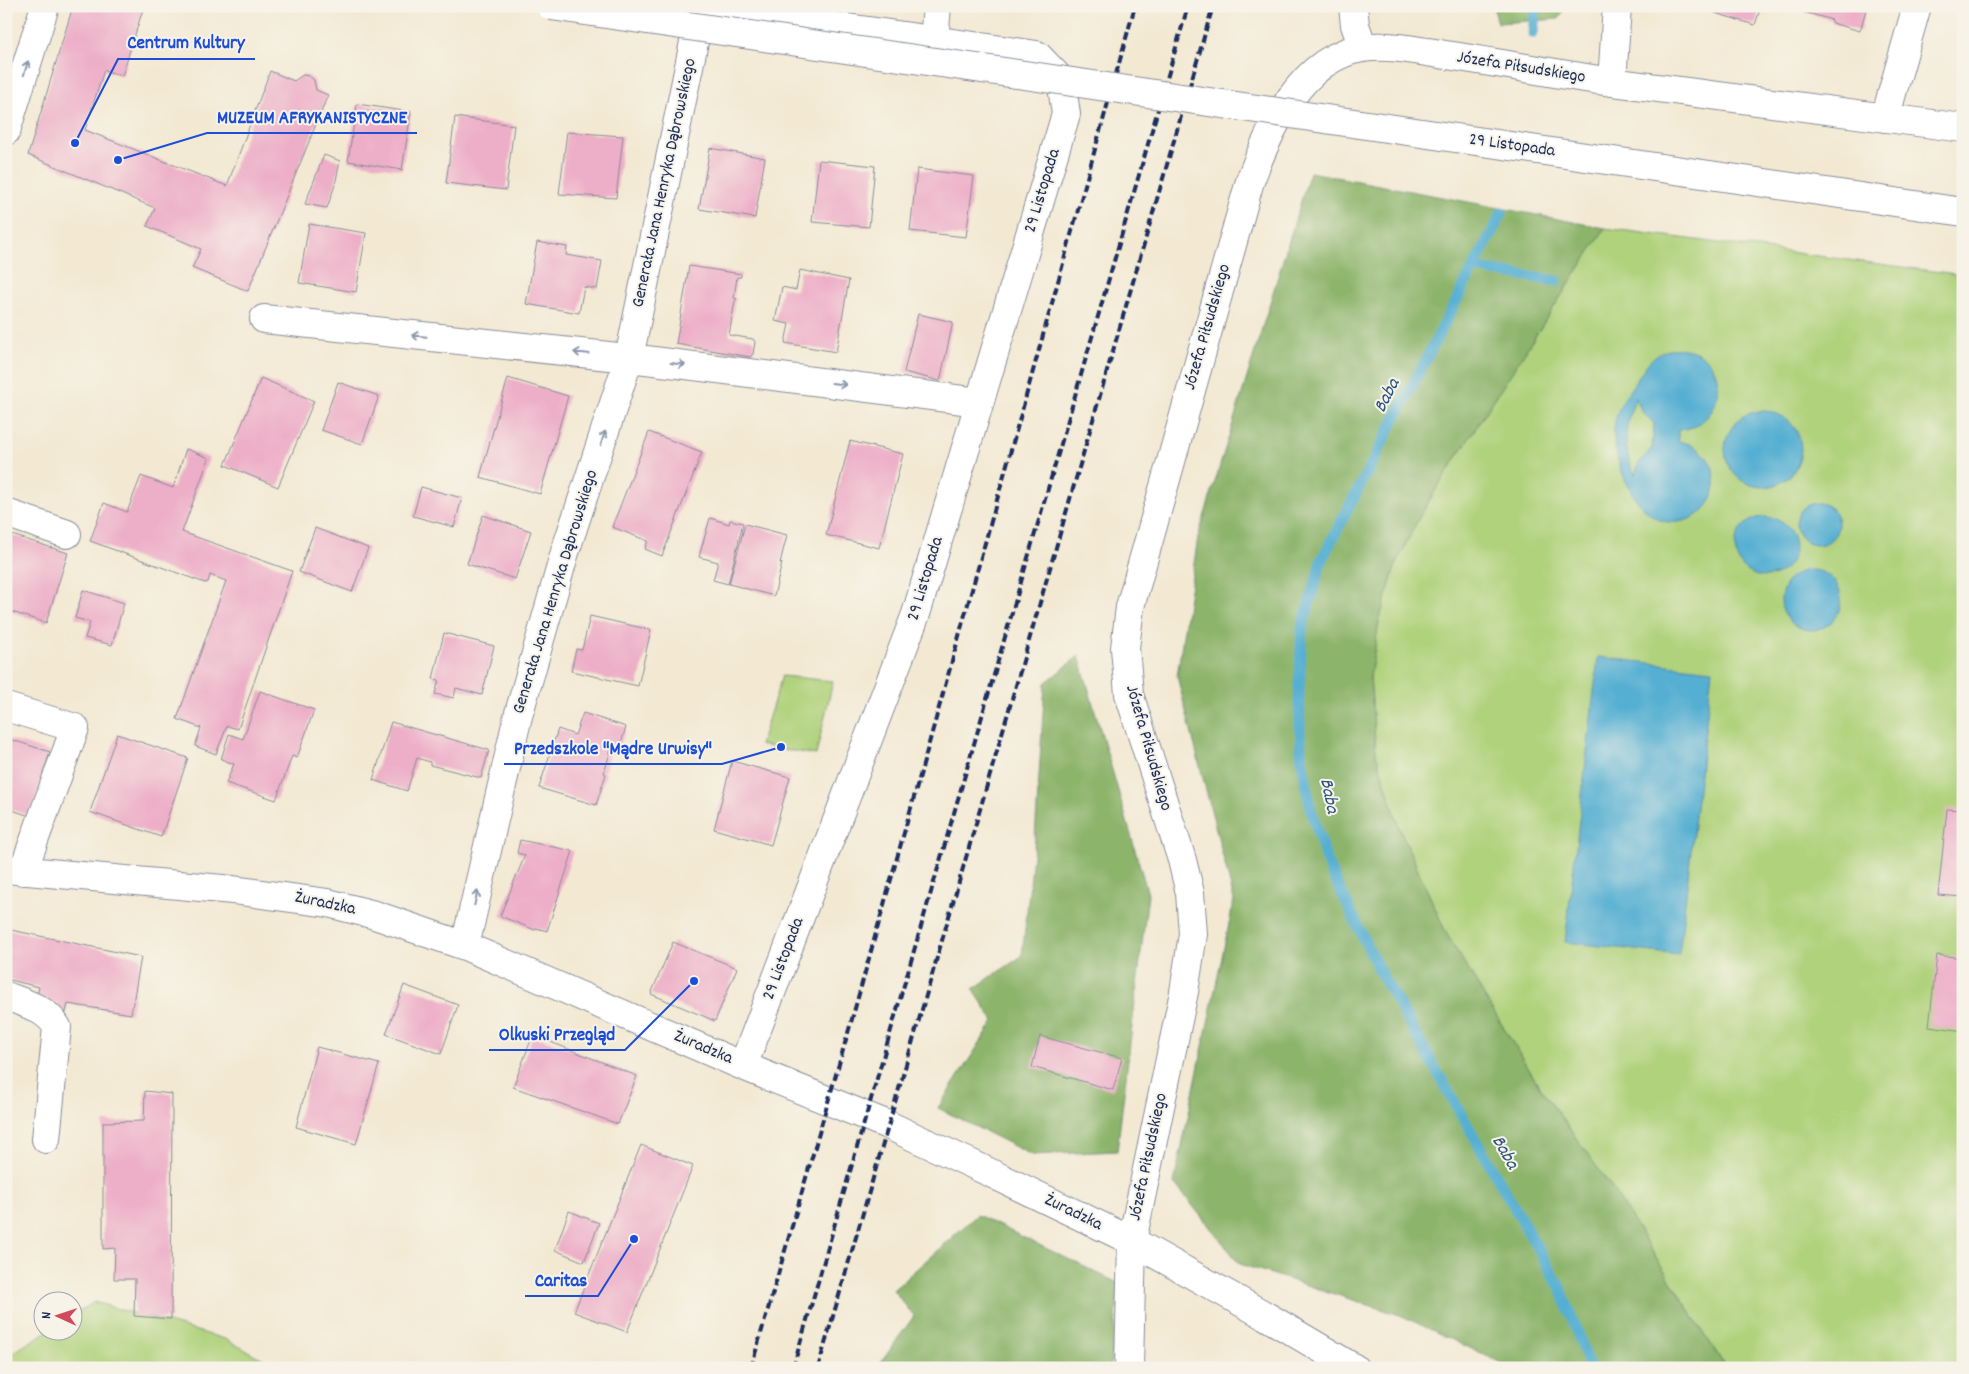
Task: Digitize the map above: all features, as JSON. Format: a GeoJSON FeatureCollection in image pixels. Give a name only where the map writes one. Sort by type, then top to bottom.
{"type":"FeatureCollection","features":[{"type":"Feature","properties":{"kind":"street"},"geometry":{"type":"LineString","coordinates":[[6,131],[44,6]]}},
{"type":"Feature","properties":{"kind":"street","name":"29 Listopada"},"geometry":{"type":"LineString","coordinates":[[551,6],[1963,212]]}},
{"type":"Feature","properties":{"kind":"street"},"geometry":{"type":"LineString","coordinates":[[934,40],[937,6]]}},
{"type":"Feature","properties":{"kind":"street"},"geometry":{"type":"LineString","coordinates":[[1353,6],[1355,25],[1363,48]]}},
{"type":"Feature","properties":{"kind":"street"},"geometry":{"type":"LineString","coordinates":[[1612,82],[1617,6]]}},
{"type":"Feature","properties":{"kind":"street"},"geometry":{"type":"LineString","coordinates":[[1885,118],[1917,6]]}},
{"type":"Feature","properties":{"kind":"street","name":"29 Listopada"},"geometry":{"type":"LineString","coordinates":[[697,7],[1037,55],[1061,80],[1066,114],[916,614],[743,1066]]}},
{"type":"Feature","properties":{"kind":"street","name":"Generała Jana Henryka Dąbrowskiego"},"geometry":{"type":"LineString","coordinates":[[465,946],[517,720],[565,552],[629,358],[697,7]]}},
{"type":"Feature","properties":{"kind":"street","name":"Józefa Piłsudskiego"},"geometry":{"type":"LineString","coordinates":[[1129,1368],[1132,1241],[1184,992],[1192,934],[1190,892],[1182,860],[1129,694],[1125,648],[1130,607],[1239,217],[1263,148],[1276,121],[1292,96],[1325,64],[1339,55],[1363,48],[1401,49],[1502,63],[1554,74],[1963,128]]}},
{"type":"Feature","properties":{"kind":"street"},"geometry":{"type":"LineString","coordinates":[[264,320],[629,358],[979,402]]}},
{"type":"Feature","properties":{"kind":"street"},"geometry":{"type":"LineString","coordinates":[[6,513],[67,534]]}},
{"type":"Feature","properties":{"kind":"street"},"geometry":{"type":"LineString","coordinates":[[6,707],[75,728],[15,870]]}},
{"type":"Feature","properties":{"kind":"street","name":"Żuradzka"},"geometry":{"type":"LineString","coordinates":[[15,870],[233,890],[328,903],[375,915],[465,946],[743,1066],[888,1125],[1132,1241],[1354,1368]]}},
{"type":"Feature","properties":{"kind":"street"},"geometry":{"type":"LineString","coordinates":[[6,996],[37,1008],[51,1018],[57,1027],[46,1139]]}},
{"type":"Feature","properties":{"kind":"green space"},"geometry":{"type":"Polygon","coordinates":[[[1493,6],[1565,6],[1559,19],[1498,23],[1493,6]]]}},
{"type":"Feature","properties":{"kind":"green space"},"geometry":{"type":"Polygon","coordinates":[[[1310,172],[1605,228],[1435,491],[1416,523],[1395,567],[1379,621],[1370,677],[1376,754],[1399,827],[1446,933],[1539,1086],[1614,1191],[1726,1368],[1512,1368],[1400,1315],[1240,1264],[1174,1183],[1234,900],[1177,676],[1198,537],[1310,172]]]}},
{"type":"Feature","properties":{"kind":"green space"},"geometry":{"type":"Polygon","coordinates":[[[1605,228],[1963,275],[1963,1368],[1726,1368],[1614,1191],[1539,1086],[1446,933],[1399,827],[1376,754],[1370,677],[1379,621],[1395,567],[1416,523],[1435,491],[1605,228]]]}},
{"type":"Feature","properties":{"kind":"green space"},"geometry":{"type":"Polygon","coordinates":[[[1079,656],[1148,894],[1117,1151],[1032,1155],[938,1108],[994,1021],[973,989],[1022,956],[1035,838],[1045,683],[1079,656]]]}},
{"type":"Feature","properties":{"kind":"green space"},"geometry":{"type":"Polygon","coordinates":[[[782,676],[833,681],[816,755],[760,745],[782,676]]]}},
{"type":"Feature","properties":{"kind":"green space"},"geometry":{"type":"Polygon","coordinates":[[[977,1215],[1120,1284],[1110,1368],[877,1368],[914,1316],[893,1290],[977,1215]]]}},
{"type":"Feature","properties":{"kind":"green space"},"geometry":{"type":"Polygon","coordinates":[[[94,1302],[225,1339],[280,1368],[6,1368],[6,1357],[32,1341],[82,1342],[82,1309],[94,1302]]]}},
{"type":"Feature","properties":{"kind":"water"},"geometry":{"type":"Polygon","coordinates":[[[1670,349],[1685,349],[1704,357],[1713,367],[1717,380],[1718,394],[1714,407],[1706,418],[1694,426],[1678,430],[1678,441],[1694,446],[1706,456],[1713,468],[1715,482],[1713,495],[1706,508],[1694,517],[1678,522],[1664,521],[1651,514],[1640,504],[1630,490],[1623,474],[1615,442],[1615,421],[1623,402],[1648,363],[1654,357],[1670,349]],[[1636,398],[1629,417],[1626,436],[1628,456],[1635,475],[1638,464],[1652,448],[1654,423],[1642,412],[1636,398]]]}},
{"type":"Feature","properties":{"kind":"water"},"geometry":{"type":"Polygon","coordinates":[[[1763,411],[1778,414],[1790,422],[1798,434],[1801,449],[1798,464],[1790,476],[1778,484],[1763,487],[1748,484],[1736,476],[1728,464],[1725,449],[1728,434],[1736,422],[1748,414],[1763,411]]]}},
{"type":"Feature","properties":{"kind":"water"},"geometry":{"type":"Polygon","coordinates":[[[1821,503],[1829,506],[1835,512],[1838,524],[1835,536],[1829,542],[1813,545],[1805,542],[1799,536],[1796,520],[1799,512],[1805,506],[1821,503]]]}},
{"type":"Feature","properties":{"kind":"water"},"geometry":{"type":"Polygon","coordinates":[[[1765,517],[1782,522],[1790,530],[1795,547],[1790,564],[1782,572],[1765,577],[1748,572],[1740,564],[1735,547],[1740,530],[1748,522],[1765,517]]]}},
{"type":"Feature","properties":{"kind":"water"},"geometry":{"type":"Polygon","coordinates":[[[1811,570],[1828,575],[1836,583],[1841,600],[1836,617],[1828,625],[1811,630],[1794,625],[1786,617],[1781,600],[1786,583],[1794,575],[1811,570]]]}},
{"type":"Feature","properties":{"kind":"water"},"geometry":{"type":"Polygon","coordinates":[[[1598,657],[1712,670],[1679,955],[1565,942],[1598,657]]]}},
{"type":"Feature","properties":{"kind":"building"},"geometry":{"type":"Polygon","coordinates":[[[73,6],[144,6],[122,76],[104,70],[85,130],[227,186],[270,71],[294,81],[303,75],[309,76],[314,80],[316,90],[328,95],[248,291],[192,268],[201,249],[147,226],[155,208],[28,155],[73,6]]]}},
{"type":"Feature","properties":{"kind":"building"},"geometry":{"type":"Polygon","coordinates":[[[1717,6],[1761,6],[1755,25],[1715,13],[1717,6]]]}},
{"type":"Feature","properties":{"kind":"building"},"geometry":{"type":"Polygon","coordinates":[[[1806,6],[1867,6],[1860,31],[1804,12],[1806,6]]]}},
{"type":"Feature","properties":{"kind":"building"},"geometry":{"type":"Polygon","coordinates":[[[357,104],[411,112],[402,170],[348,161],[357,104]]]}},
{"type":"Feature","properties":{"kind":"building"},"geometry":{"type":"Polygon","coordinates":[[[455,117],[514,125],[506,190],[446,183],[455,117]]]}},
{"type":"Feature","properties":{"kind":"building"},"geometry":{"type":"Polygon","coordinates":[[[567,132],[623,136],[616,198],[559,194],[567,132]]]}},
{"type":"Feature","properties":{"kind":"building"},"geometry":{"type":"Polygon","coordinates":[[[710,148],[765,158],[755,218],[699,209],[710,148]]]}},
{"type":"Feature","properties":{"kind":"building"},"geometry":{"type":"Polygon","coordinates":[[[324,155],[340,161],[335,185],[327,208],[305,204],[324,155]]]}},
{"type":"Feature","properties":{"kind":"building"},"geometry":{"type":"Polygon","coordinates":[[[819,160],[875,166],[869,227],[812,222],[819,160]]]}},
{"type":"Feature","properties":{"kind":"building"},"geometry":{"type":"Polygon","coordinates":[[[917,169],[974,176],[966,237],[910,231],[917,169]]]}},
{"type":"Feature","properties":{"kind":"building"},"geometry":{"type":"Polygon","coordinates":[[[309,224],[366,233],[356,292],[299,283],[309,224]]]}},
{"type":"Feature","properties":{"kind":"building"},"geometry":{"type":"Polygon","coordinates":[[[537,242],[567,247],[566,255],[602,261],[597,289],[584,287],[579,313],[526,304],[537,242]]]}},
{"type":"Feature","properties":{"kind":"building"},"geometry":{"type":"Polygon","coordinates":[[[689,266],[741,274],[741,277],[737,277],[734,298],[737,299],[735,301],[729,335],[753,339],[755,342],[753,354],[750,357],[676,344],[689,266]]]}},
{"type":"Feature","properties":{"kind":"building"},"geometry":{"type":"Polygon","coordinates":[[[800,270],[849,280],[836,352],[785,343],[789,324],[775,321],[782,287],[796,290],[800,270]]]}},
{"type":"Feature","properties":{"kind":"building"},"geometry":{"type":"Polygon","coordinates":[[[918,314],[953,322],[940,381],[904,372],[918,314]]]}},
{"type":"Feature","properties":{"kind":"building"},"geometry":{"type":"Polygon","coordinates":[[[261,378],[314,401],[278,487],[225,465],[261,378]]]}},
{"type":"Feature","properties":{"kind":"building"},"geometry":{"type":"Polygon","coordinates":[[[508,378],[568,396],[540,494],[480,477],[508,378]]]}},
{"type":"Feature","properties":{"kind":"building"},"geometry":{"type":"Polygon","coordinates":[[[338,382],[379,396],[362,444],[321,430],[338,382]]]}},
{"type":"Feature","properties":{"kind":"building"},"geometry":{"type":"Polygon","coordinates":[[[649,432],[702,452],[662,556],[645,549],[648,541],[612,527],[649,432]]]}},
{"type":"Feature","properties":{"kind":"building"},"geometry":{"type":"Polygon","coordinates":[[[850,441],[903,454],[879,548],[826,535],[850,441]]]}},
{"type":"Feature","properties":{"kind":"building"},"geometry":{"type":"Polygon","coordinates":[[[186,449],[209,458],[182,532],[292,571],[238,729],[227,726],[216,754],[195,746],[201,728],[177,719],[226,581],[210,575],[208,582],[205,583],[90,541],[104,503],[127,512],[141,476],[173,488],[186,449]]]}},
{"type":"Feature","properties":{"kind":"building"},"geometry":{"type":"Polygon","coordinates":[[[421,487],[462,498],[454,527],[413,516],[421,487]]]}},
{"type":"Feature","properties":{"kind":"building"},"geometry":{"type":"Polygon","coordinates":[[[483,515],[531,531],[515,579],[467,564],[483,515]]]}},
{"type":"Feature","properties":{"kind":"building"},"geometry":{"type":"Polygon","coordinates":[[[710,518],[729,524],[730,520],[743,523],[728,584],[713,580],[718,562],[699,557],[710,518]]]}},
{"type":"Feature","properties":{"kind":"building"},"geometry":{"type":"Polygon","coordinates":[[[745,524],[787,535],[774,596],[729,584],[745,524]]]}},
{"type":"Feature","properties":{"kind":"building"},"geometry":{"type":"Polygon","coordinates":[[[315,528],[368,548],[352,592],[299,572],[315,528]]]}},
{"type":"Feature","properties":{"kind":"building"},"geometry":{"type":"Polygon","coordinates":[[[6,533],[68,553],[46,623],[6,610],[11,592],[6,590],[6,533]]]}},
{"type":"Feature","properties":{"kind":"building"},"geometry":{"type":"Polygon","coordinates":[[[83,590],[124,603],[112,645],[85,638],[90,622],[75,618],[83,590]]]}},
{"type":"Feature","properties":{"kind":"building"},"geometry":{"type":"Polygon","coordinates":[[[590,616],[651,630],[638,686],[571,671],[576,649],[582,650],[590,616]]]}},
{"type":"Feature","properties":{"kind":"building"},"geometry":{"type":"Polygon","coordinates":[[[444,633],[494,646],[482,695],[456,688],[454,698],[435,694],[439,680],[433,679],[444,633]]]}},
{"type":"Feature","properties":{"kind":"building"},"geometry":{"type":"Polygon","coordinates":[[[260,691],[314,710],[297,758],[292,756],[276,800],[226,783],[234,764],[221,759],[229,734],[243,739],[260,691]]]}},
{"type":"Feature","properties":{"kind":"building"},"geometry":{"type":"Polygon","coordinates":[[[583,713],[626,727],[618,753],[611,750],[596,805],[539,788],[558,729],[575,735],[583,713]]]}},
{"type":"Feature","properties":{"kind":"building"},"geometry":{"type":"Polygon","coordinates":[[[391,722],[489,750],[481,778],[430,765],[430,762],[417,758],[407,791],[373,780],[391,722]]]}},
{"type":"Feature","properties":{"kind":"building"},"geometry":{"type":"Polygon","coordinates":[[[117,734],[188,758],[161,837],[90,812],[117,734]]]}},
{"type":"Feature","properties":{"kind":"building"},"geometry":{"type":"Polygon","coordinates":[[[6,738],[50,752],[30,816],[6,808],[6,738]]]}},
{"type":"Feature","properties":{"kind":"building"},"geometry":{"type":"Polygon","coordinates":[[[732,761],[790,777],[771,845],[714,829],[732,761]]]}},
{"type":"Feature","properties":{"kind":"building"},"geometry":{"type":"Polygon","coordinates":[[[1947,809],[1963,810],[1963,897],[1938,895],[1947,809]]]}},
{"type":"Feature","properties":{"kind":"building"},"geometry":{"type":"Polygon","coordinates":[[[520,840],[573,851],[547,931],[536,928],[535,930],[500,916],[525,855],[517,853],[520,840]]]}},
{"type":"Feature","properties":{"kind":"building"},"geometry":{"type":"Polygon","coordinates":[[[6,929],[141,957],[131,1014],[68,1004],[65,1016],[36,999],[39,987],[6,979],[6,929]]]}},
{"type":"Feature","properties":{"kind":"building"},"geometry":{"type":"Polygon","coordinates":[[[673,942],[737,968],[715,1021],[651,994],[673,942]]]}},
{"type":"Feature","properties":{"kind":"building"},"geometry":{"type":"Polygon","coordinates":[[[1937,955],[1963,958],[1963,1031],[1929,1026],[1937,955]]]}},
{"type":"Feature","properties":{"kind":"building"},"geometry":{"type":"Polygon","coordinates":[[[404,985],[458,1005],[441,1054],[386,1034],[404,985]]]}},
{"type":"Feature","properties":{"kind":"building"},"geometry":{"type":"Polygon","coordinates":[[[533,1035],[637,1076],[618,1124],[513,1087],[533,1035]]]}},
{"type":"Feature","properties":{"kind":"building"},"geometry":{"type":"Polygon","coordinates":[[[1040,1036],[1122,1058],[1113,1090],[1032,1067],[1040,1036]]]}},
{"type":"Feature","properties":{"kind":"building"},"geometry":{"type":"Polygon","coordinates":[[[317,1047],[379,1064],[356,1144],[296,1127],[317,1047]]]}},
{"type":"Feature","properties":{"kind":"building"},"geometry":{"type":"Polygon","coordinates":[[[145,1091],[172,1094],[171,1319],[134,1316],[135,1279],[114,1279],[115,1248],[103,1249],[103,1122],[144,1121],[145,1091]]]}},
{"type":"Feature","properties":{"kind":"building"},"geometry":{"type":"Polygon","coordinates":[[[641,1145],[693,1166],[627,1332],[574,1312],[641,1145]]]}},
{"type":"Feature","properties":{"kind":"building"},"geometry":{"type":"Polygon","coordinates":[[[569,1211],[599,1223],[584,1262],[555,1250],[569,1211]]]}},
{"type":"Feature","properties":{"kind":"waterway","name":"Baba"},"geometry":{"type":"LineString","coordinates":[[1533,33],[1536,6]]}},
{"type":"Feature","properties":{"kind":"waterway","name":"Baba"},"geometry":{"type":"LineString","coordinates":[[1502,213],[1322,559],[1302,629],[1299,689],[1301,753],[1311,810],[1328,865],[1379,970],[1562,1291],[1590,1368]]}},
{"type":"Feature","properties":{"kind":"waterway"},"geometry":{"type":"LineString","coordinates":[[1473,268],[1557,281]]}},
{"type":"Feature","properties":{"kind":"railway"},"geometry":{"type":"LineString","coordinates":[[751,1368],[852,1019],[1135,6]]}},
{"type":"Feature","properties":{"kind":"railway"},"geometry":{"type":"LineString","coordinates":[[793,1368],[1188,6]]}},
{"type":"Feature","properties":{"kind":"railway"},"geometry":{"type":"LineString","coordinates":[[818,1368],[1213,6]]}},
{"type":"Feature","properties":{"kind":"place","name":"Centrum Kultury"},"geometry":{"type":"Point","coordinates":[75,143]}},
{"type":"Feature","properties":{"kind":"place","name":"MUZEUM AFRYKANISTYCZNE"},"geometry":{"type":"Point","coordinates":[118,160]}},
{"type":"Feature","properties":{"kind":"place","name":"Przedszkole \"Mądre Urwisy\""},"geometry":{"type":"Point","coordinates":[781,747]}},
{"type":"Feature","properties":{"kind":"place","name":"Olkuski Przegląd"},"geometry":{"type":"Point","coordinates":[694,981]}},
{"type":"Feature","properties":{"kind":"place","name":"Caritas"},"geometry":{"type":"Point","coordinates":[634,1239]}}]}
